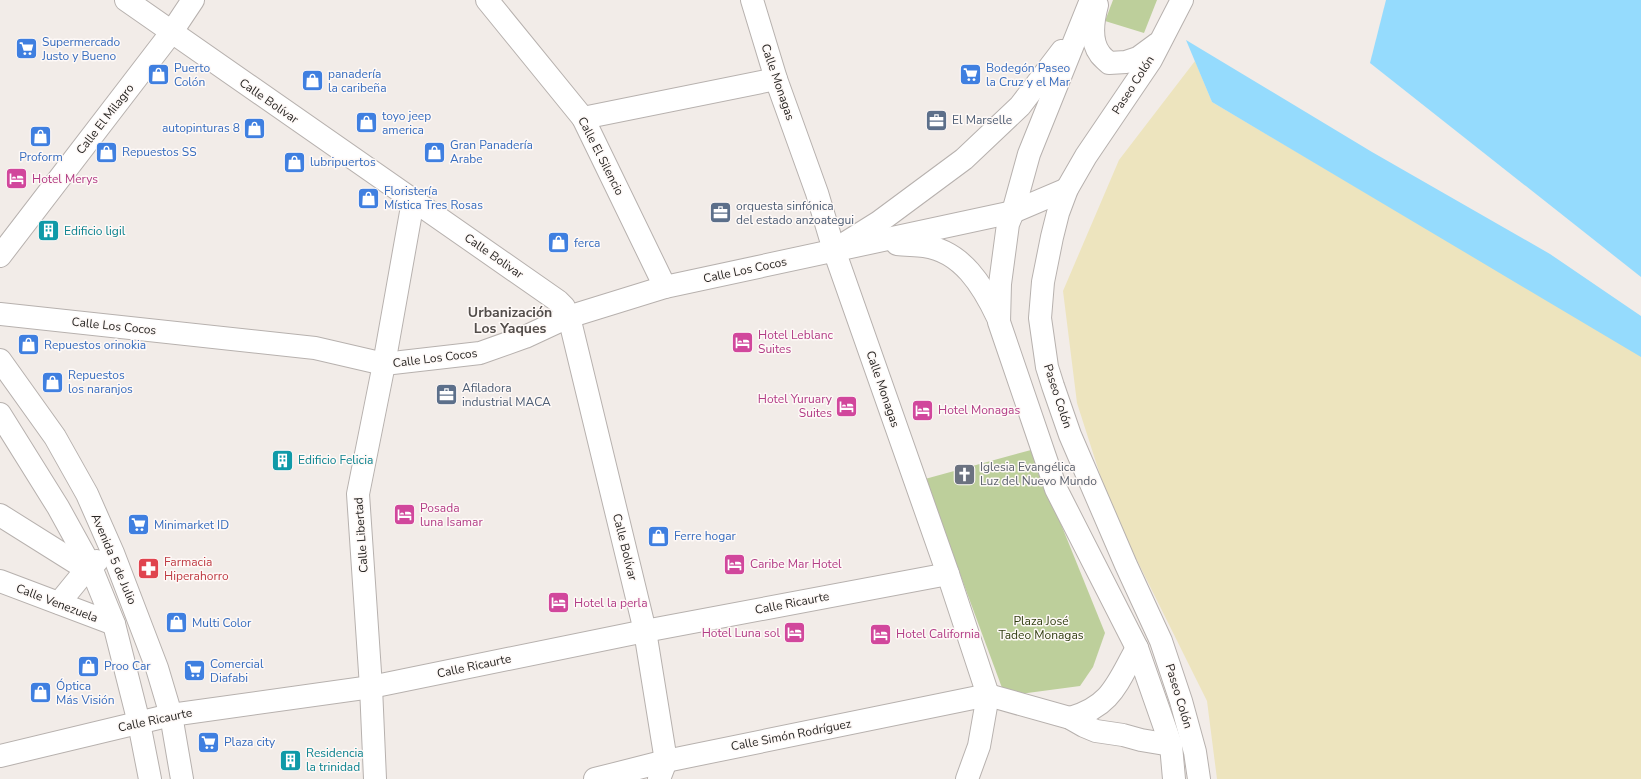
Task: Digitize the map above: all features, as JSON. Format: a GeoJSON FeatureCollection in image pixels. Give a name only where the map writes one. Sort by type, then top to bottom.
{"type":"FeatureCollection","features":[{"type":"Feature","properties":{"kind":"street","name":"Calle Bolívar"},"geometry":{"type":"LineString","coordinates":[[126,0],[413,200]]}},
{"type":"Feature","properties":{"kind":"street","name":"Calle El Milagro"},"geometry":{"type":"LineString","coordinates":[[0,256],[171,32],[193,0]]}},
{"type":"Feature","properties":{"kind":"street","name":"Calle El Silencio"},"geometry":{"type":"LineString","coordinates":[[487,0],[583,118],[666,287]]}},
{"type":"Feature","properties":{"kind":"street","name":"Calle Monagas"},"geometry":{"type":"LineString","coordinates":[[752,0],[776,79],[817,193],[834,250],[948,574],[988,695],[979,746],[967,779]]}},
{"type":"Feature","properties":{"kind":"street","name":"Paseo Colón"},"geometry":{"type":"LineString","coordinates":[[1091,0],[1029,154],[1014,212],[1008,224],[1002,259],[999,322],[1056,489],[1136,648],[1171,745],[1174,779]]}},
{"type":"Feature","properties":{"kind":"street"},"geometry":{"type":"LineString","coordinates":[[1098,0],[1093,27],[1095,44],[1100,54],[1109,62],[1126,62],[1138,58],[1160,42]]}},
{"type":"Feature","properties":{"kind":"street","name":"Paseo Colón"},"geometry":{"type":"LineString","coordinates":[[1182,0],[1151,60],[1086,156],[1067,189],[1058,213],[1043,282],[1040,318],[1047,367],[1070,435],[1126,566],[1161,641],[1195,752],[1199,779]]}},
{"type":"Feature","properties":{"kind":"street"},"geometry":{"type":"LineString","coordinates":[[834,250],[879,222],[964,159],[1020,106],[1080,27]]}},
{"type":"Feature","properties":{"kind":"street"},"geometry":{"type":"LineString","coordinates":[[583,118],[776,79]]}},
{"type":"Feature","properties":{"kind":"street"},"geometry":{"type":"LineString","coordinates":[[834,250],[1014,212],[1067,189]]}},
{"type":"Feature","properties":{"kind":"street","name":"Calle Bolivar"},"geometry":{"type":"LineString","coordinates":[[413,200],[558,300],[568,317]]}},
{"type":"Feature","properties":{"kind":"street","name":"Calle Libertad"},"geometry":{"type":"LineString","coordinates":[[374,779],[371,687],[358,494],[384,364],[413,200]]}},
{"type":"Feature","properties":{"kind":"street"},"geometry":{"type":"LineString","coordinates":[[834,250],[888,243],[926,246],[940,251],[961,262],[971,272],[989,300],[999,322]]}},
{"type":"Feature","properties":{"kind":"street","name":"Calle Los Cocos"},"geometry":{"type":"LineString","coordinates":[[0,314],[315,348],[384,364],[480,353],[525,337],[568,317],[666,287],[834,250]]}},
{"type":"Feature","properties":{"kind":"street","name":"Calle Bolívar"},"geometry":{"type":"LineString","coordinates":[[568,317],[645,631],[662,770]]}},
{"type":"Feature","properties":{"kind":"street","name":"Avenida 5 de Julio"},"geometry":{"type":"LineString","coordinates":[[0,360],[55,437],[87,494],[157,668],[171,715],[182,779]]}},
{"type":"Feature","properties":{"kind":"street","name":"Avenida 5 de Julio"},"geometry":{"type":"LineString","coordinates":[[0,414],[58,506],[114,624],[139,723],[150,779]]}},
{"type":"Feature","properties":{"kind":"street"},"geometry":{"type":"LineString","coordinates":[[0,515],[88,567]]}},
{"type":"Feature","properties":{"kind":"street"},"geometry":{"type":"LineString","coordinates":[[59,603],[88,567],[112,553]]}},
{"type":"Feature","properties":{"kind":"street","name":"Calle Ricaurte"},"geometry":{"type":"LineString","coordinates":[[0,756],[171,715],[371,687],[645,631],[948,574]]}},
{"type":"Feature","properties":{"kind":"street","name":"Calle Venezuela"},"geometry":{"type":"LineString","coordinates":[[0,581],[114,624]]}},
{"type":"Feature","properties":{"kind":"street"},"geometry":{"type":"LineString","coordinates":[[1070,718],[1095,708],[1107,699],[1136,648]]}},
{"type":"Feature","properties":{"kind":"street"},"geometry":{"type":"LineString","coordinates":[[988,695],[1070,718],[1084,726],[1096,730],[1171,745]]}},
{"type":"Feature","properties":{"kind":"street","name":"Calle Simón Rodríguez"},"geometry":{"type":"LineString","coordinates":[[595,779],[662,770],[988,695]]}},
{"type":"Feature","properties":{"kind":"green space"},"geometry":{"type":"Polygon","coordinates":[[[1113,0],[1157,0],[1144,33],[1105,21],[1113,0]]]}},
{"type":"Feature","properties":{"kind":"green space","name":"Plaza José Tadeo Monagas"},"geometry":{"type":"Polygon","coordinates":[[[1031,450],[1105,633],[1093,667],[1080,686],[1005,696],[925,479],[1031,450]]]}},
{"type":"Feature","properties":{"kind":"sand"},"geometry":{"type":"Polygon","coordinates":[[[1195,61],[1212,102],[1641,355],[1641,779],[1217,779],[1207,701],[1110,506],[1077,403],[1063,291],[1119,160],[1195,61]]]}},
{"type":"Feature","properties":{"kind":"water"},"geometry":{"type":"Polygon","coordinates":[[[1386,0],[1641,0],[1641,277],[1370,63],[1386,0]]]}},
{"type":"Feature","properties":{"kind":"water"},"geometry":{"type":"Polygon","coordinates":[[[1186,40],[1372,152],[1550,254],[1641,316],[1641,357],[1212,102],[1186,40]]]}},
{"type":"Feature","properties":{"kind":"place","name":"Supermercado Justo y Bueno"},"geometry":{"type":"Point","coordinates":[26,49]}},
{"type":"Feature","properties":{"kind":"place","name":"Puerto Colón"},"geometry":{"type":"Point","coordinates":[158,75]}},
{"type":"Feature","properties":{"kind":"place","name":"Bodegón Paseo la Cruz y el Mar"},"geometry":{"type":"Point","coordinates":[970,75]}},
{"type":"Feature","properties":{"kind":"place","name":"panadería la caribeña"},"geometry":{"type":"Point","coordinates":[312,81]}},
{"type":"Feature","properties":{"kind":"place","name":"El Marselle"},"geometry":{"type":"Point","coordinates":[936,120]}},
{"type":"Feature","properties":{"kind":"place","name":"toyo jeep america"},"geometry":{"type":"Point","coordinates":[366,123]}},
{"type":"Feature","properties":{"kind":"place","name":"autopinturas 8"},"geometry":{"type":"Point","coordinates":[255,128]}},
{"type":"Feature","properties":{"kind":"place","name":"Proform"},"geometry":{"type":"Point","coordinates":[41,136]}},
{"type":"Feature","properties":{"kind":"place","name":"Repuestos SS"},"geometry":{"type":"Point","coordinates":[106,152]}},
{"type":"Feature","properties":{"kind":"place","name":"Gran Panadería Arabe"},"geometry":{"type":"Point","coordinates":[434,152]}},
{"type":"Feature","properties":{"kind":"place","name":"lubripuertos"},"geometry":{"type":"Point","coordinates":[295,162]}},
{"type":"Feature","properties":{"kind":"place","name":"Hotel Merys"},"geometry":{"type":"Point","coordinates":[17,179]}},
{"type":"Feature","properties":{"kind":"place","name":"Floristería Mística Tres Rosas"},"geometry":{"type":"Point","coordinates":[368,198]}},
{"type":"Feature","properties":{"kind":"place","name":"orquesta sinfónica del estado anzoategui"},"geometry":{"type":"Point","coordinates":[720,213]}},
{"type":"Feature","properties":{"kind":"place","name":"Edificio ligil"},"geometry":{"type":"Point","coordinates":[48,231]}},
{"type":"Feature","properties":{"kind":"place","name":"ferca"},"geometry":{"type":"Point","coordinates":[559,243]}},
{"type":"Feature","properties":{"kind":"place","name":"Hotel Leblanc Suites"},"geometry":{"type":"Point","coordinates":[743,342]}},
{"type":"Feature","properties":{"kind":"place","name":"Repuestos orinokia"},"geometry":{"type":"Point","coordinates":[29,345]}},
{"type":"Feature","properties":{"kind":"place","name":"Repuestos los naranjos"},"geometry":{"type":"Point","coordinates":[53,382]}},
{"type":"Feature","properties":{"kind":"place","name":"Afiladora industrial MACA"},"geometry":{"type":"Point","coordinates":[447,395]}},
{"type":"Feature","properties":{"kind":"place","name":"Hotel Yuruary Suites"},"geometry":{"type":"Point","coordinates":[847,406]}},
{"type":"Feature","properties":{"kind":"place","name":"Hotel Monagas"},"geometry":{"type":"Point","coordinates":[922,410]}},
{"type":"Feature","properties":{"kind":"place","name":"Edificio Felicia"},"geometry":{"type":"Point","coordinates":[283,460]}},
{"type":"Feature","properties":{"kind":"place","name":"Iglesia Evangélica Luz del Nuevo Mundo"},"geometry":{"type":"Point","coordinates":[964,474]}},
{"type":"Feature","properties":{"kind":"place","name":"Posada luna Isamar"},"geometry":{"type":"Point","coordinates":[404,515]}},
{"type":"Feature","properties":{"kind":"place","name":"Minimarket ID"},"geometry":{"type":"Point","coordinates":[138,525]}},
{"type":"Feature","properties":{"kind":"place","name":"Ferre hogar"},"geometry":{"type":"Point","coordinates":[659,536]}},
{"type":"Feature","properties":{"kind":"place","name":"Caribe Mar Hotel"},"geometry":{"type":"Point","coordinates":[735,564]}},
{"type":"Feature","properties":{"kind":"place","name":"Farmacia Hiperahorro"},"geometry":{"type":"Point","coordinates":[149,569]}},
{"type":"Feature","properties":{"kind":"place","name":"Hotel la perla"},"geometry":{"type":"Point","coordinates":[559,603]}},
{"type":"Feature","properties":{"kind":"place","name":"Multi Color"},"geometry":{"type":"Point","coordinates":[177,623]}},
{"type":"Feature","properties":{"kind":"place","name":"Hotel Luna sol"},"geometry":{"type":"Point","coordinates":[795,633]}},
{"type":"Feature","properties":{"kind":"place","name":"Hotel California"},"geometry":{"type":"Point","coordinates":[880,634]}},
{"type":"Feature","properties":{"kind":"place","name":"Proo Car"},"geometry":{"type":"Point","coordinates":[88,666]}},
{"type":"Feature","properties":{"kind":"place","name":"Comercial Diafabi"},"geometry":{"type":"Point","coordinates":[194,671]}},
{"type":"Feature","properties":{"kind":"place","name":"Óptica Más Visión"},"geometry":{"type":"Point","coordinates":[41,693]}},
{"type":"Feature","properties":{"kind":"place","name":"Plaza city"},"geometry":{"type":"Point","coordinates":[208,742]}},
{"type":"Feature","properties":{"kind":"place","name":"Residencia la trinidad"},"geometry":{"type":"Point","coordinates":[291,760]}},
{"type":"Feature","properties":{"kind":"district","name":"Urbanización Los Yaques"},"geometry":{"type":"Point","coordinates":[510,320]}}]}
